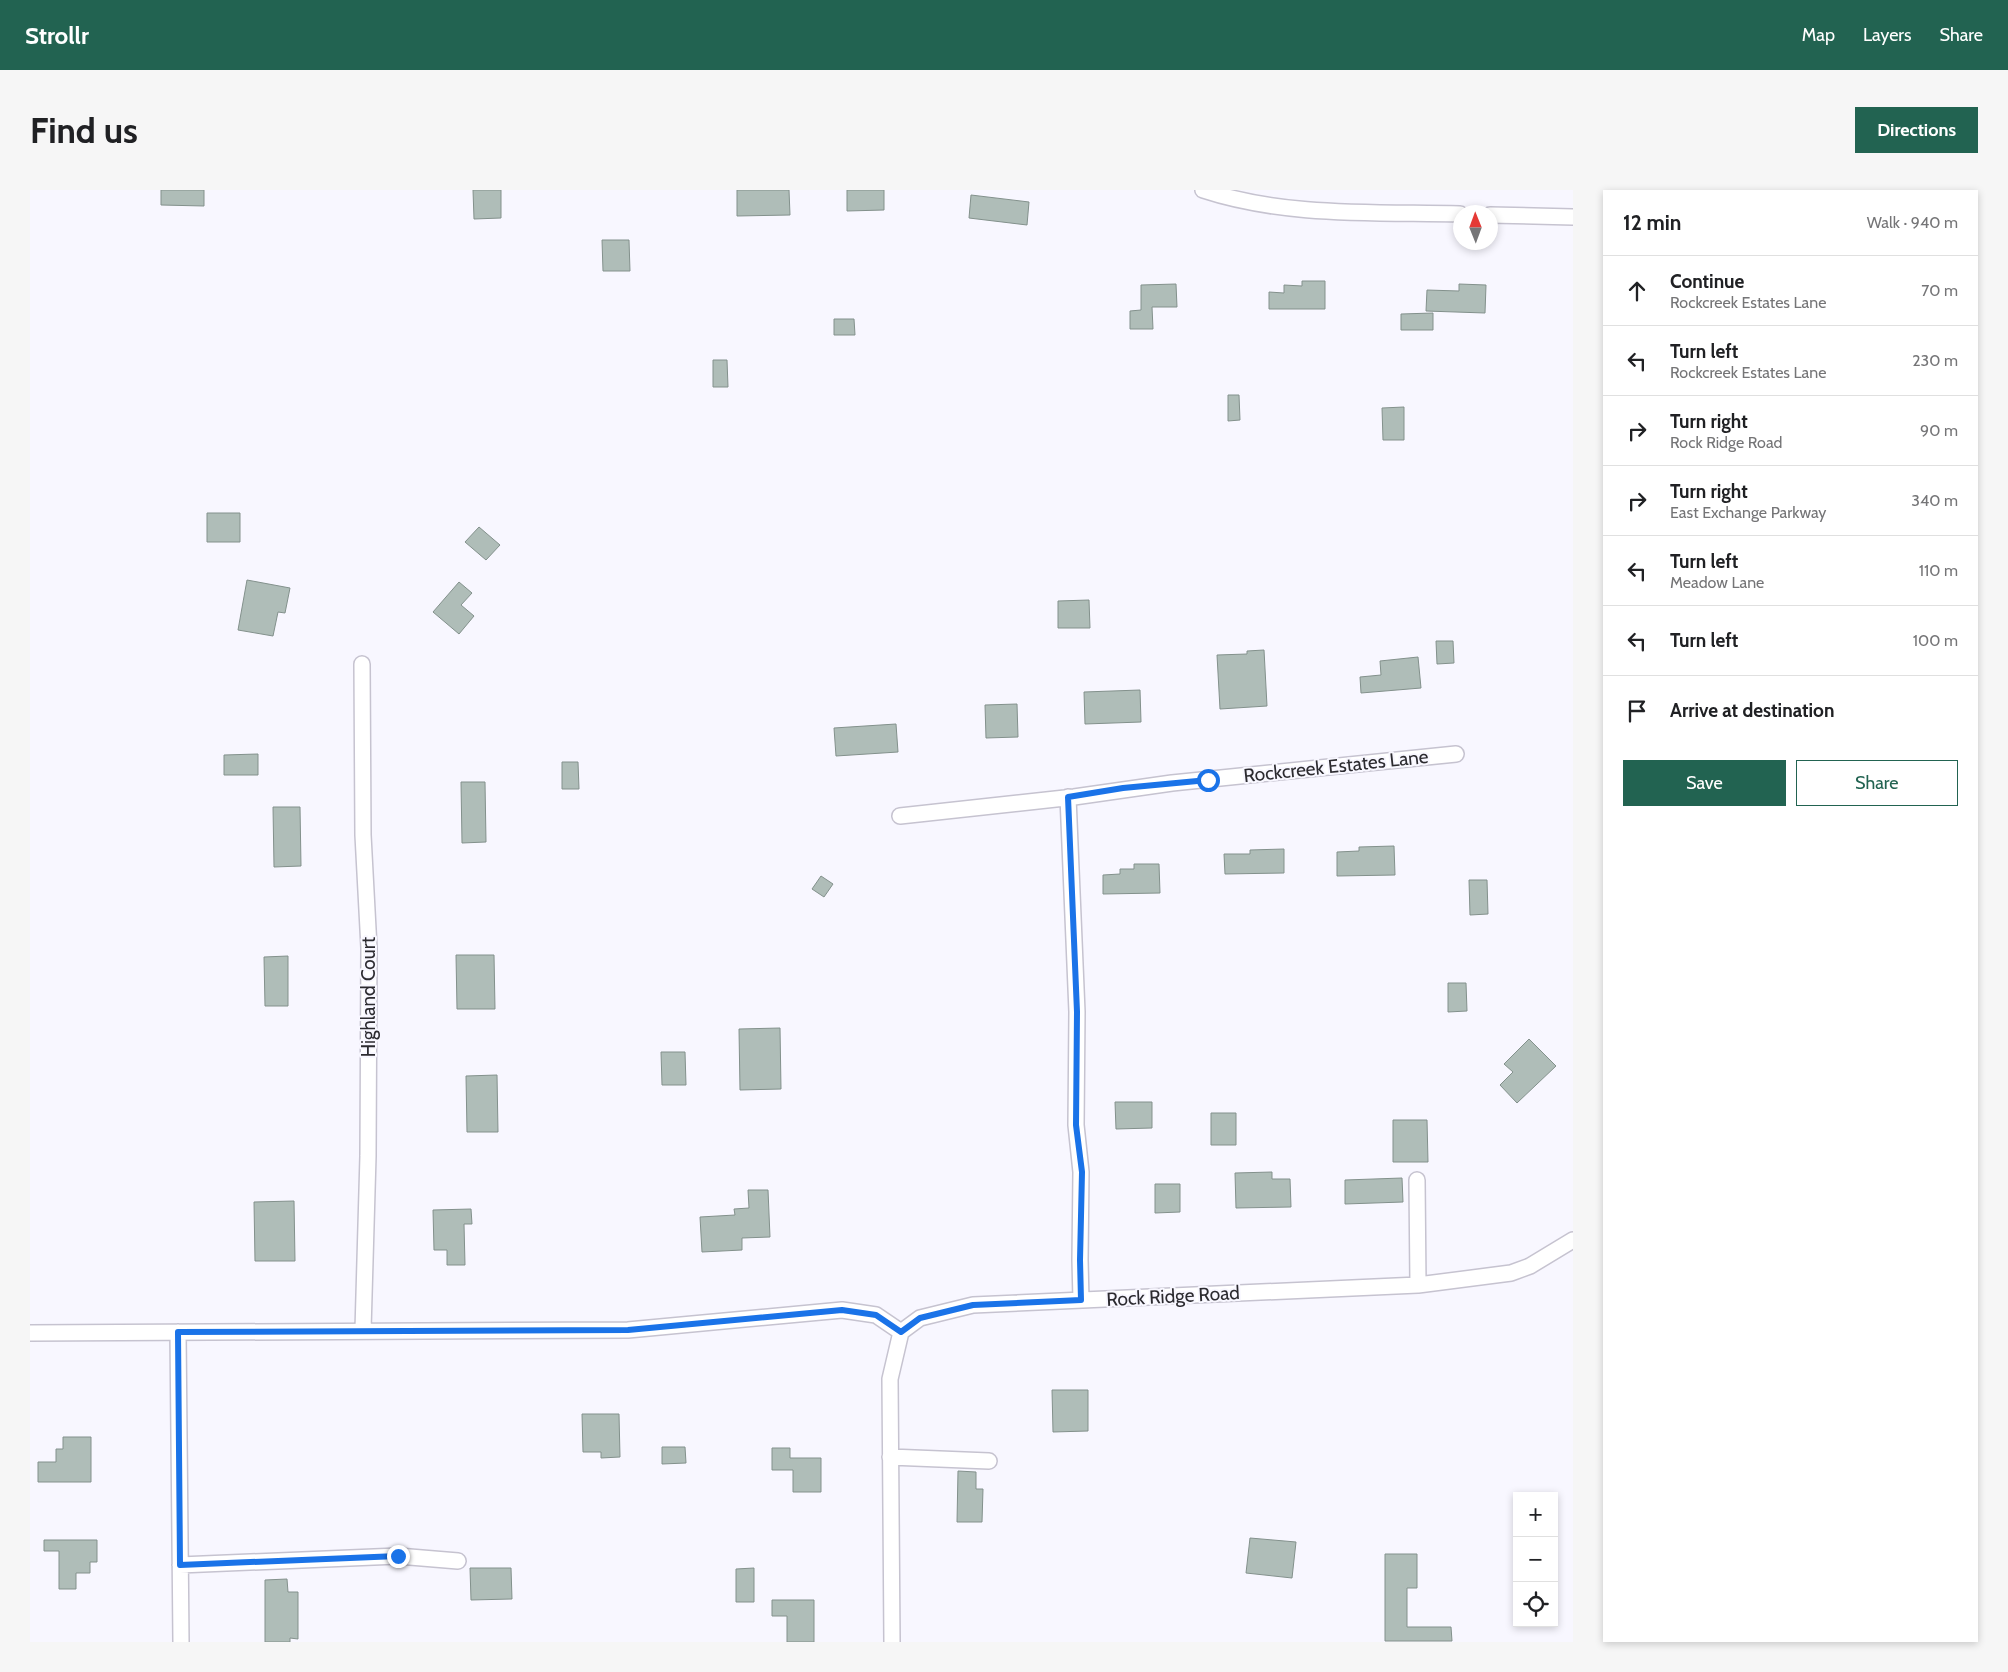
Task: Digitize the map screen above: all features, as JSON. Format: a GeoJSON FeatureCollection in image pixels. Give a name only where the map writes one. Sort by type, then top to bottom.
{"type":"FeatureCollection","features":[{"type":"Feature","properties":{"kind":"street"},"geometry":{"type":"LineString","coordinates":[[1203,190],[1253,203],[1305,211],[1453,214]]}},
{"type":"Feature","properties":{"kind":"street"},"geometry":{"type":"LineString","coordinates":[[1498,215],[1573,217]]}},
{"type":"Feature","properties":{"kind":"street","name":"Highland Court"},"geometry":{"type":"LineString","coordinates":[[362,664],[363,835],[369,948],[368,1156],[363,1330]]}},
{"type":"Feature","properties":{"kind":"street","name":"Rockcreek Estates Lane"},"geometry":{"type":"LineString","coordinates":[[900,816],[1172,783],[1456,754]]}},
{"type":"Feature","properties":{"kind":"street"},"geometry":{"type":"LineString","coordinates":[[1068,797],[1077,1012],[1076,1125],[1082,1172],[1081,1300]]}},
{"type":"Feature","properties":{"kind":"street"},"geometry":{"type":"LineString","coordinates":[[1418,1180],[1418,1284]]}},
{"type":"Feature","properties":{"kind":"street","name":"Rock Ridge Road"},"geometry":{"type":"LineString","coordinates":[[901,1332],[920,1318],[973,1305],[1418,1284],[1511,1272],[1530,1266],[1573,1240]]}},
{"type":"Feature","properties":{"kind":"street"},"geometry":{"type":"LineString","coordinates":[[30,1332],[628,1330],[842,1310],[876,1315],[901,1332],[890,1379],[892,1642]]}},
{"type":"Feature","properties":{"kind":"street"},"geometry":{"type":"LineString","coordinates":[[178,1332],[181,1642]]}},
{"type":"Feature","properties":{"kind":"street"},"geometry":{"type":"LineString","coordinates":[[890,1456],[990,1461]]}},
{"type":"Feature","properties":{"kind":"street"},"geometry":{"type":"LineString","coordinates":[[180,1565],[398,1556],[458,1561]]}},
{"type":"Feature","properties":{"kind":"building"},"geometry":{"type":"Polygon","coordinates":[[[161,190],[204,190],[204,206],[161,205],[161,190]]]}},
{"type":"Feature","properties":{"kind":"building"},"geometry":{"type":"Polygon","coordinates":[[[473,190],[501,190],[501,218],[474,219],[473,190]]]}},
{"type":"Feature","properties":{"kind":"building"},"geometry":{"type":"Polygon","coordinates":[[[737,190],[789,190],[790,215],[737,216],[737,190]]]}},
{"type":"Feature","properties":{"kind":"building"},"geometry":{"type":"Polygon","coordinates":[[[847,190],[884,190],[884,210],[847,211],[847,190]]]}},
{"type":"Feature","properties":{"kind":"building"},"geometry":{"type":"Polygon","coordinates":[[[971,195],[1029,202],[1027,225],[969,218],[971,195]]]}},
{"type":"Feature","properties":{"kind":"building"},"geometry":{"type":"Polygon","coordinates":[[[602,240],[629,240],[630,271],[603,271],[602,240]]]}},
{"type":"Feature","properties":{"kind":"building"},"geometry":{"type":"Polygon","coordinates":[[[1302,281],[1325,281],[1325,309],[1269,309],[1269,292],[1284,293],[1284,285],[1302,286],[1302,281]]]}},
{"type":"Feature","properties":{"kind":"building"},"geometry":{"type":"Polygon","coordinates":[[[1176,284],[1177,307],[1152,307],[1153,329],[1130,329],[1130,311],[1141,310],[1141,285],[1176,284]]]}},
{"type":"Feature","properties":{"kind":"building"},"geometry":{"type":"Polygon","coordinates":[[[1459,284],[1486,285],[1485,313],[1426,311],[1427,290],[1459,291],[1459,284]]]}},
{"type":"Feature","properties":{"kind":"building"},"geometry":{"type":"Polygon","coordinates":[[[1433,313],[1433,330],[1401,330],[1401,314],[1433,313]]]}},
{"type":"Feature","properties":{"kind":"building"},"geometry":{"type":"Polygon","coordinates":[[[834,319],[854,319],[855,335],[834,335],[834,319]]]}},
{"type":"Feature","properties":{"kind":"building"},"geometry":{"type":"Polygon","coordinates":[[[713,360],[727,360],[728,387],[713,387],[713,360]]]}},
{"type":"Feature","properties":{"kind":"building"},"geometry":{"type":"Polygon","coordinates":[[[1228,395],[1239,395],[1240,420],[1228,421],[1228,395]]]}},
{"type":"Feature","properties":{"kind":"building"},"geometry":{"type":"Polygon","coordinates":[[[1404,407],[1404,440],[1383,440],[1382,408],[1404,407]]]}},
{"type":"Feature","properties":{"kind":"building"},"geometry":{"type":"Polygon","coordinates":[[[207,513],[240,513],[240,542],[207,542],[207,513]]]}},
{"type":"Feature","properties":{"kind":"building"},"geometry":{"type":"Polygon","coordinates":[[[479,527],[500,545],[486,560],[465,542],[479,527]]]}},
{"type":"Feature","properties":{"kind":"building"},"geometry":{"type":"Polygon","coordinates":[[[247,580],[290,588],[285,613],[278,612],[273,636],[238,630],[247,580]]]}},
{"type":"Feature","properties":{"kind":"building"},"geometry":{"type":"Polygon","coordinates":[[[459,582],[472,593],[461,605],[474,616],[459,634],[433,612],[459,582]]]}},
{"type":"Feature","properties":{"kind":"building"},"geometry":{"type":"Polygon","coordinates":[[[1089,600],[1090,628],[1058,628],[1058,601],[1089,600]]]}},
{"type":"Feature","properties":{"kind":"building"},"geometry":{"type":"Polygon","coordinates":[[[1436,641],[1453,641],[1454,663],[1437,664],[1436,641]]]}},
{"type":"Feature","properties":{"kind":"building"},"geometry":{"type":"Polygon","coordinates":[[[1264,650],[1267,706],[1220,709],[1217,655],[1247,654],[1247,651],[1264,650]]]}},
{"type":"Feature","properties":{"kind":"building"},"geometry":{"type":"Polygon","coordinates":[[[1418,657],[1421,688],[1361,693],[1360,677],[1381,675],[1380,661],[1418,657]]]}},
{"type":"Feature","properties":{"kind":"building"},"geometry":{"type":"Polygon","coordinates":[[[1140,690],[1141,722],[1085,724],[1084,692],[1140,690]]]}},
{"type":"Feature","properties":{"kind":"building"},"geometry":{"type":"Polygon","coordinates":[[[1017,704],[1018,737],[986,738],[985,705],[1017,704]]]}},
{"type":"Feature","properties":{"kind":"building"},"geometry":{"type":"Polygon","coordinates":[[[896,724],[898,752],[836,756],[834,728],[896,724]]]}},
{"type":"Feature","properties":{"kind":"building"},"geometry":{"type":"Polygon","coordinates":[[[258,754],[258,775],[224,775],[224,755],[258,754]]]}},
{"type":"Feature","properties":{"kind":"building"},"geometry":{"type":"Polygon","coordinates":[[[562,762],[578,762],[579,789],[562,789],[562,762]]]}},
{"type":"Feature","properties":{"kind":"building"},"geometry":{"type":"Polygon","coordinates":[[[461,782],[485,782],[486,842],[462,843],[461,782]]]}},
{"type":"Feature","properties":{"kind":"building"},"geometry":{"type":"Polygon","coordinates":[[[273,807],[300,807],[301,866],[274,867],[273,807]]]}},
{"type":"Feature","properties":{"kind":"building"},"geometry":{"type":"Polygon","coordinates":[[[1394,846],[1395,875],[1337,876],[1337,852],[1359,851],[1359,847],[1394,846]]]}},
{"type":"Feature","properties":{"kind":"building"},"geometry":{"type":"Polygon","coordinates":[[[1284,849],[1284,873],[1225,874],[1224,854],[1250,854],[1250,850],[1284,849]]]}},
{"type":"Feature","properties":{"kind":"building"},"geometry":{"type":"Polygon","coordinates":[[[1134,864],[1159,864],[1160,893],[1103,894],[1103,875],[1120,874],[1120,869],[1134,869],[1134,864]]]}},
{"type":"Feature","properties":{"kind":"building"},"geometry":{"type":"Polygon","coordinates":[[[821,876],[833,884],[824,897],[812,889],[821,876]]]}},
{"type":"Feature","properties":{"kind":"building"},"geometry":{"type":"Polygon","coordinates":[[[1469,880],[1487,880],[1488,914],[1470,915],[1469,880]]]}},
{"type":"Feature","properties":{"kind":"building"},"geometry":{"type":"Polygon","coordinates":[[[456,955],[494,955],[495,1009],[457,1009],[456,955]]]}},
{"type":"Feature","properties":{"kind":"building"},"geometry":{"type":"Polygon","coordinates":[[[288,956],[288,1006],[265,1006],[264,957],[288,956]]]}},
{"type":"Feature","properties":{"kind":"building"},"geometry":{"type":"Polygon","coordinates":[[[1448,983],[1466,983],[1467,1011],[1448,1012],[1448,983]]]}},
{"type":"Feature","properties":{"kind":"building"},"geometry":{"type":"Polygon","coordinates":[[[780,1028],[781,1089],[740,1090],[739,1029],[780,1028]]]}},
{"type":"Feature","properties":{"kind":"building"},"geometry":{"type":"Polygon","coordinates":[[[1529,1039],[1556,1066],[1517,1103],[1500,1085],[1513,1072],[1504,1064],[1529,1039]]]}},
{"type":"Feature","properties":{"kind":"building"},"geometry":{"type":"Polygon","coordinates":[[[661,1052],[685,1052],[686,1085],[662,1085],[661,1052]]]}},
{"type":"Feature","properties":{"kind":"building"},"geometry":{"type":"Polygon","coordinates":[[[497,1075],[498,1132],[467,1132],[466,1076],[497,1075]]]}},
{"type":"Feature","properties":{"kind":"building"},"geometry":{"type":"Polygon","coordinates":[[[1115,1102],[1152,1102],[1152,1128],[1116,1129],[1115,1102]]]}},
{"type":"Feature","properties":{"kind":"building"},"geometry":{"type":"Polygon","coordinates":[[[1211,1113],[1236,1113],[1236,1145],[1211,1145],[1211,1113]]]}},
{"type":"Feature","properties":{"kind":"building"},"geometry":{"type":"Polygon","coordinates":[[[1393,1120],[1427,1120],[1428,1162],[1393,1162],[1393,1120]]]}},
{"type":"Feature","properties":{"kind":"building"},"geometry":{"type":"Polygon","coordinates":[[[1272,1172],[1272,1179],[1290,1179],[1291,1207],[1236,1208],[1235,1173],[1272,1172]]]}},
{"type":"Feature","properties":{"kind":"building"},"geometry":{"type":"Polygon","coordinates":[[[1402,1178],[1403,1202],[1345,1204],[1345,1180],[1402,1178]]]}},
{"type":"Feature","properties":{"kind":"building"},"geometry":{"type":"Polygon","coordinates":[[[1155,1184],[1180,1184],[1180,1212],[1155,1213],[1155,1184]]]}},
{"type":"Feature","properties":{"kind":"building"},"geometry":{"type":"Polygon","coordinates":[[[748,1190],[768,1190],[770,1237],[742,1238],[742,1250],[702,1252],[700,1217],[735,1215],[734,1209],[749,1208],[748,1190]]]}},
{"type":"Feature","properties":{"kind":"building"},"geometry":{"type":"Polygon","coordinates":[[[294,1201],[295,1261],[255,1261],[254,1202],[294,1201]]]}},
{"type":"Feature","properties":{"kind":"building"},"geometry":{"type":"Polygon","coordinates":[[[471,1209],[472,1224],[464,1224],[465,1265],[447,1265],[447,1250],[434,1250],[433,1210],[471,1209]]]}},
{"type":"Feature","properties":{"kind":"building"},"geometry":{"type":"Polygon","coordinates":[[[1052,1390],[1088,1390],[1088,1431],[1053,1432],[1052,1390]]]}},
{"type":"Feature","properties":{"kind":"building"},"geometry":{"type":"Polygon","coordinates":[[[582,1414],[619,1414],[620,1457],[601,1458],[601,1452],[583,1452],[582,1414]]]}},
{"type":"Feature","properties":{"kind":"building"},"geometry":{"type":"Polygon","coordinates":[[[63,1437],[91,1437],[91,1482],[38,1482],[38,1462],[56,1462],[56,1449],[63,1449],[63,1437]]]}},
{"type":"Feature","properties":{"kind":"building"},"geometry":{"type":"Polygon","coordinates":[[[662,1447],[685,1447],[686,1463],[662,1464],[662,1447]]]}},
{"type":"Feature","properties":{"kind":"building"},"geometry":{"type":"Polygon","coordinates":[[[772,1448],[790,1448],[790,1458],[821,1458],[821,1492],[793,1492],[793,1470],[772,1470],[772,1448]]]}},
{"type":"Feature","properties":{"kind":"building"},"geometry":{"type":"Polygon","coordinates":[[[958,1471],[976,1472],[976,1489],[983,1489],[982,1522],[957,1522],[958,1471]]]}},
{"type":"Feature","properties":{"kind":"building"},"geometry":{"type":"Polygon","coordinates":[[[1250,1538],[1296,1542],[1292,1578],[1246,1573],[1250,1538]]]}},
{"type":"Feature","properties":{"kind":"building"},"geometry":{"type":"Polygon","coordinates":[[[44,1540],[97,1540],[97,1562],[90,1562],[90,1573],[76,1573],[76,1589],[59,1589],[59,1551],[44,1551],[44,1540]]]}},
{"type":"Feature","properties":{"kind":"building"},"geometry":{"type":"Polygon","coordinates":[[[1385,1554],[1417,1554],[1417,1588],[1407,1588],[1407,1627],[1451,1627],[1452,1641],[1385,1641],[1385,1554]]]}},
{"type":"Feature","properties":{"kind":"building"},"geometry":{"type":"Polygon","coordinates":[[[470,1568],[511,1568],[512,1599],[471,1600],[470,1568]]]}},
{"type":"Feature","properties":{"kind":"building"},"geometry":{"type":"Polygon","coordinates":[[[754,1568],[754,1602],[736,1602],[736,1569],[754,1568]]]}},
{"type":"Feature","properties":{"kind":"building"},"geometry":{"type":"Polygon","coordinates":[[[287,1579],[288,1592],[298,1592],[298,1639],[290,1638],[290,1642],[265,1642],[265,1580],[287,1579]]]}},
{"type":"Feature","properties":{"kind":"building"},"geometry":{"type":"Polygon","coordinates":[[[772,1600],[814,1600],[814,1642],[787,1642],[787,1616],[772,1616],[772,1600]]]}},
{"type":"Feature","properties":{"kind":"route"},"geometry":{"type":"LineString","coordinates":[[398,1556],[180,1565],[178,1332],[628,1330],[842,1310],[876,1315],[901,1332],[920,1318],[973,1305],[1081,1300],[1082,1172],[1076,1125],[1077,1012],[1068,797],[1123,788],[1208,780]]}}]}
